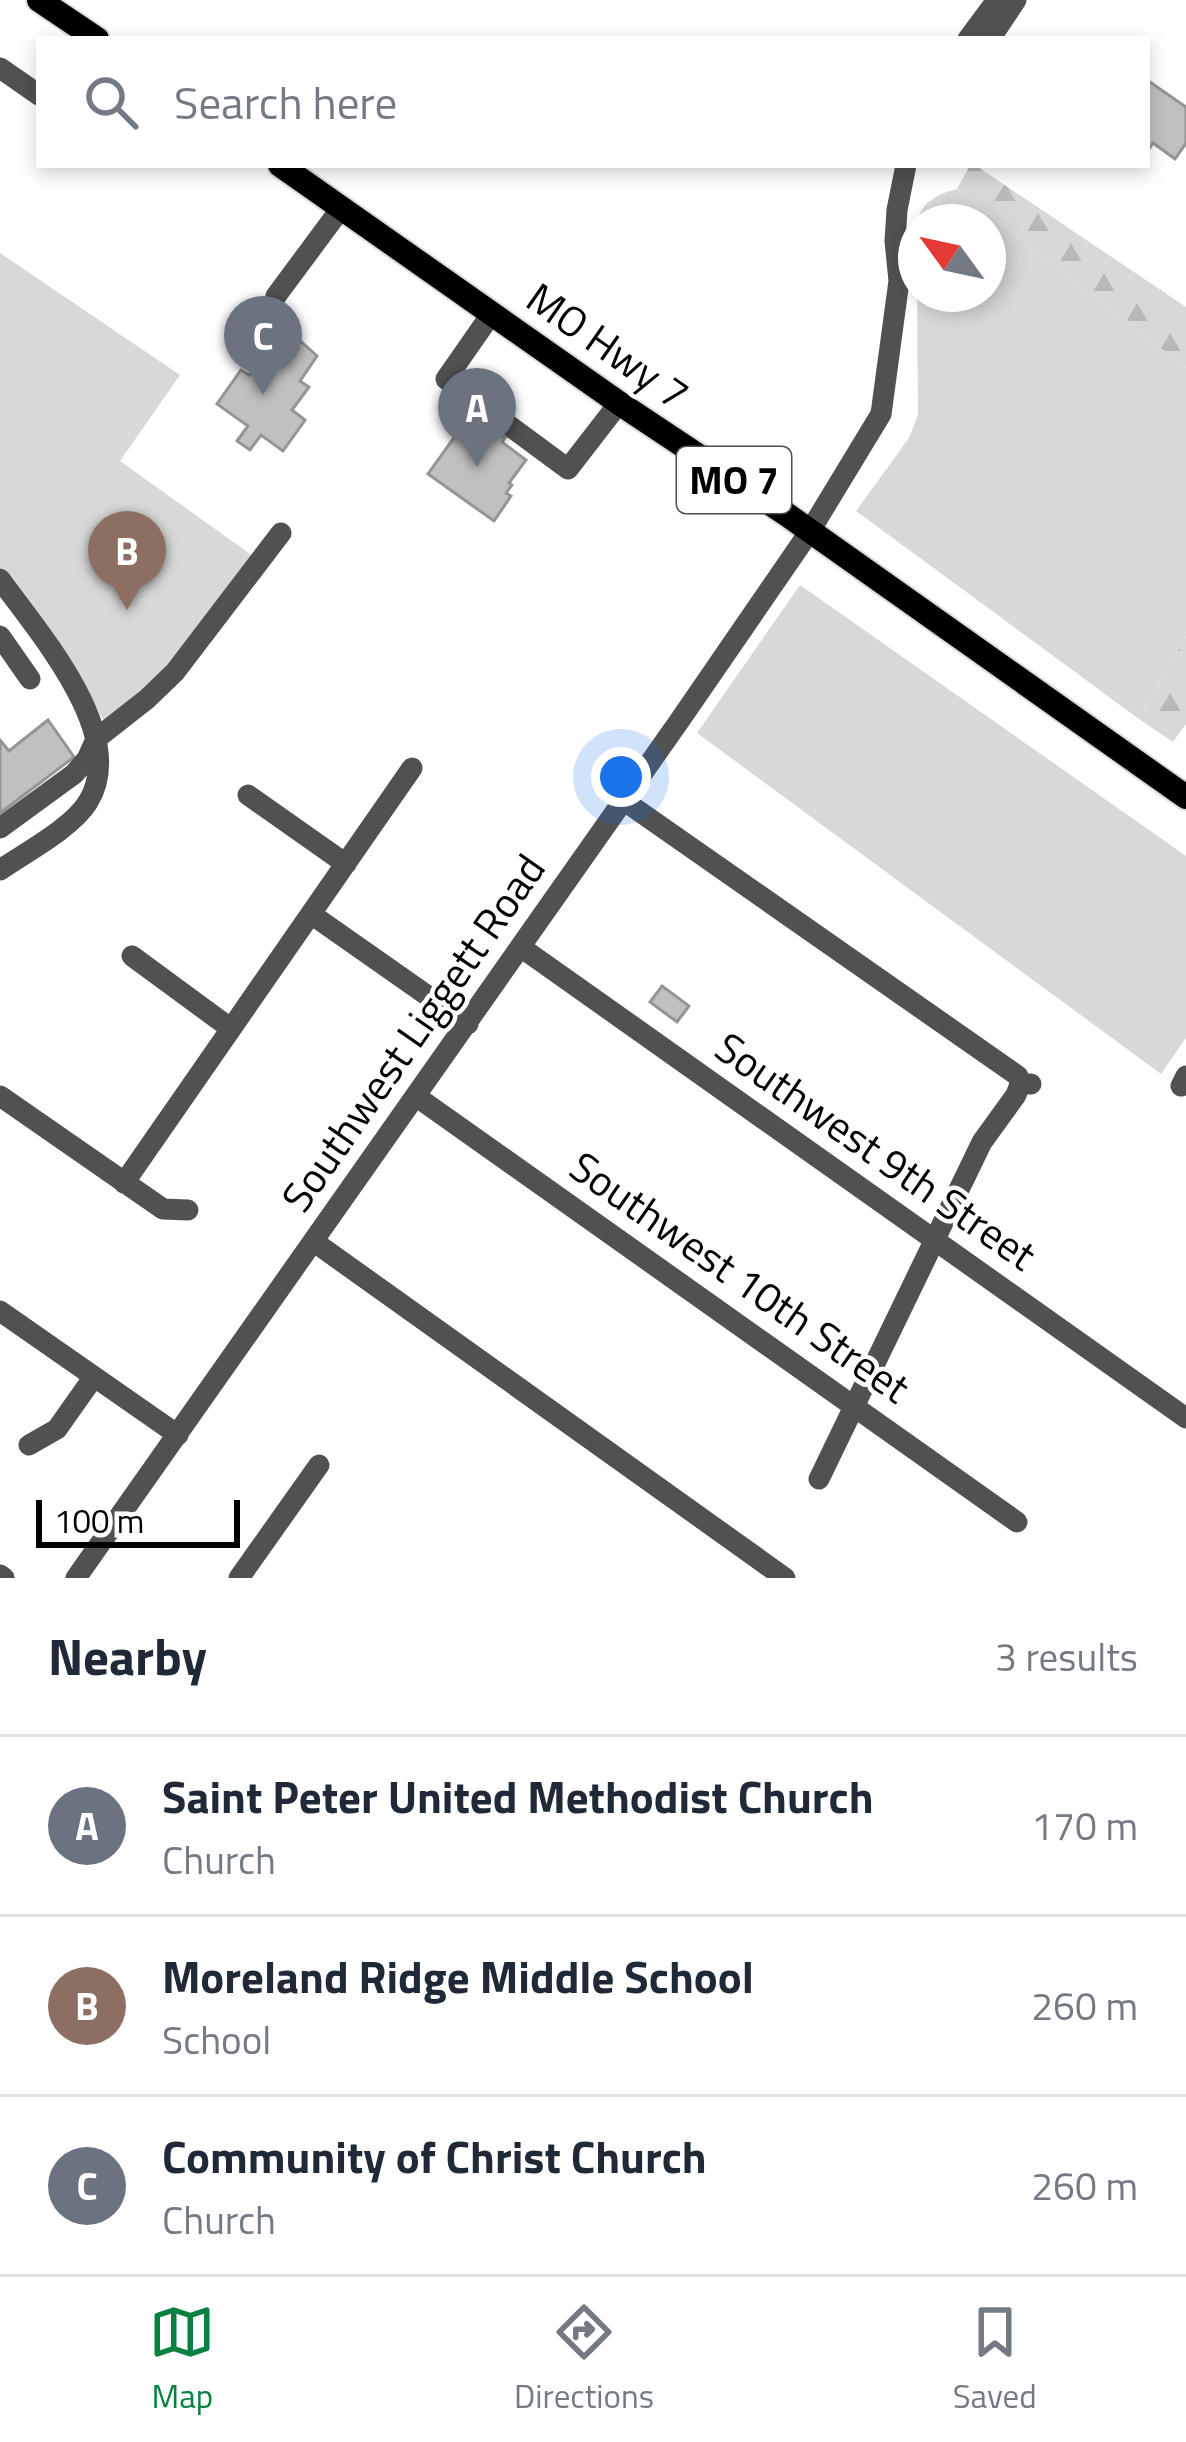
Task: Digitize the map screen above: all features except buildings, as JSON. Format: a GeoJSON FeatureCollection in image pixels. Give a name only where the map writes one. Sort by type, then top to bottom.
{"type":"FeatureCollection","features":[{"type":"Feature","properties":{"kind":"main road"},"geometry":{"type":"LineString","coordinates":[[39,0],[93,36]]}},
{"type":"Feature","properties":{"kind":"main road","name":"MO Hwy 7"},"geometry":{"type":"LineString","coordinates":[[284,168],[1186,797]]}},
{"type":"Feature","properties":{"kind":"street"},"geometry":{"type":"LineString","coordinates":[[970,36],[997,0]]}},
{"type":"Feature","properties":{"kind":"street"},"geometry":{"type":"LineString","coordinates":[[992,36],[1016,0]]}},
{"type":"Feature","properties":{"kind":"street"},"geometry":{"type":"LineString","coordinates":[[0,68],[36,93]]}},
{"type":"Feature","properties":{"kind":"street","name":"Southwest Liggett Road"},"geometry":{"type":"LineString","coordinates":[[76,1578],[522,948],[810,531],[881,414],[899,281],[896,226],[906,168]]}},
{"type":"Feature","properties":{"kind":"street"},"geometry":{"type":"LineString","coordinates":[[276,296],[341,207]]}},
{"type":"Feature","properties":{"kind":"street"},"geometry":{"type":"LineString","coordinates":[[492,313],[446,379],[568,469],[619,403]]}},
{"type":"Feature","properties":{"kind":"street"},"geometry":{"type":"LineString","coordinates":[[0,828],[74,774],[96,739],[175,672],[280,533]]}},
{"type":"Feature","properties":{"kind":"street"},"geometry":{"type":"LineString","coordinates":[[0,580],[76,688],[89,713],[98,756],[96,782],[77,816],[0,870]]}},
{"type":"Feature","properties":{"kind":"street"},"geometry":{"type":"LineString","coordinates":[[30,679],[6,646],[40,636]]}},
{"type":"Feature","properties":{"kind":"street"},"geometry":{"type":"LineString","coordinates":[[124,1183],[412,768]]}},
{"type":"Feature","properties":{"kind":"street"},"geometry":{"type":"LineString","coordinates":[[248,795],[346,864]]}},
{"type":"Feature","properties":{"kind":"street"},"geometry":{"type":"LineString","coordinates":[[623,800],[1026,1084],[982,1142],[819,1479]]}},
{"type":"Feature","properties":{"kind":"street"},"geometry":{"type":"LineString","coordinates":[[311,914],[468,1024]]}},
{"type":"Feature","properties":{"kind":"street","name":"Southwest 9th Street"},"geometry":{"type":"LineString","coordinates":[[522,948],[1186,1418]]}},
{"type":"Feature","properties":{"kind":"street"},"geometry":{"type":"LineString","coordinates":[[131,956],[230,1028]]}},
{"type":"Feature","properties":{"kind":"street"},"geometry":{"type":"LineString","coordinates":[[0,1096],[163,1209],[188,1210]]}},
{"type":"Feature","properties":{"kind":"street","name":"Southwest 10th Street"},"geometry":{"type":"LineString","coordinates":[[417,1096],[1017,1522]]}},
{"type":"Feature","properties":{"kind":"street"},"geometry":{"type":"LineString","coordinates":[[313,1241],[785,1578]]}},
{"type":"Feature","properties":{"kind":"street"},"geometry":{"type":"LineString","coordinates":[[0,1312],[178,1436]]}},
{"type":"Feature","properties":{"kind":"street"},"geometry":{"type":"LineString","coordinates":[[29,1444],[57,1429],[93,1378]]}},
{"type":"Feature","properties":{"kind":"street"},"geometry":{"type":"LineString","coordinates":[[239,1578],[319,1465]]}},
{"type":"Feature","properties":{"kind":"green space"},"geometry":{"type":"Polygon","coordinates":[[[968,168],[979,168],[1186,307],[1186,368],[1006,227],[1006,204],[976,204],[957,189],[968,168]]]}},
{"type":"Feature","properties":{"kind":"green space"},"geometry":{"type":"Polygon","coordinates":[[[957,189],[976,204],[926,204],[940,195],[957,189]]]}},
{"type":"Feature","properties":{"kind":"green space"},"geometry":{"type":"Polygon","coordinates":[[[1006,227],[1186,368],[1186,636],[1139,719],[856,511],[909,438],[918,415],[917,312],[1006,312],[1006,227]]]}},
{"type":"Feature","properties":{"kind":"green space"},"geometry":{"type":"Polygon","coordinates":[[[0,253],[180,375],[120,461],[253,556],[156,680],[104,722],[0,567],[0,253]]]}},
{"type":"Feature","properties":{"kind":"green space"},"geometry":{"type":"Polygon","coordinates":[[[800,585],[1186,856],[1186,1038],[1161,1074],[697,733],[800,585]]]}},
{"type":"Feature","properties":{"kind":"green space"},"geometry":{"type":"Polygon","coordinates":[[[1186,636],[1186,724],[1173,742],[1139,719],[1186,636]]]}},
{"type":"Feature","properties":{"kind":"place","name":"Community of Christ Church"},"geometry":{"type":"Point","coordinates":[263,395]}},
{"type":"Feature","properties":{"kind":"place","name":"Saint Peter United Methodist Church"},"geometry":{"type":"Point","coordinates":[477,467]}},
{"type":"Feature","properties":{"kind":"place","name":"Moreland Ridge Middle School"},"geometry":{"type":"Point","coordinates":[127,610]}}]}
